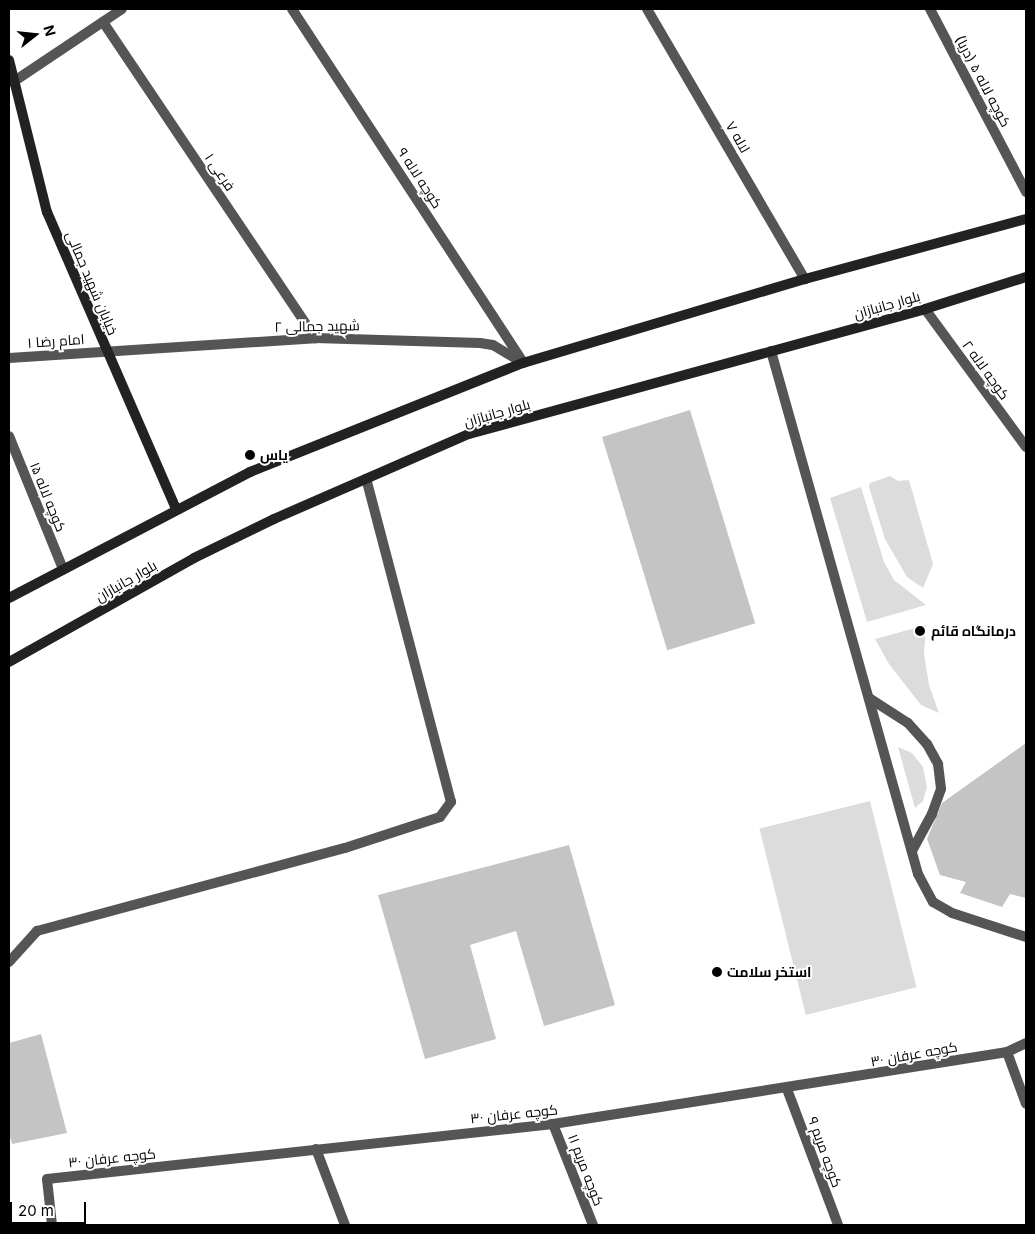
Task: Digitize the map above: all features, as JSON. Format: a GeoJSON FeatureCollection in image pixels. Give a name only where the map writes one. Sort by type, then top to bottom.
{"type":"FeatureCollection","features":[{"type":"Feature","properties":{"kind":"street"},"geometry":{"type":"LineString","coordinates":[[13,82],[122,9]]}},
{"type":"Feature","properties":{"kind":"street","name":"کوچه لاله ۹"},"geometry":{"type":"LineString","coordinates":[[292,9],[523,363]]}},
{"type":"Feature","properties":{"kind":"street","name":"لاله ۷"},"geometry":{"type":"LineString","coordinates":[[647,9],[805,279]]}},
{"type":"Feature","properties":{"kind":"street","name":"کوچه لاله ۵ (دریا)"},"geometry":{"type":"LineString","coordinates":[[930,9],[1026,192]]}},
{"type":"Feature","properties":{"kind":"street","name":"فرعی ۱"},"geometry":{"type":"LineString","coordinates":[[103,22],[315,338]]}},
{"type":"Feature","properties":{"kind":"street","name":"خیابان شهید جمالی"},"geometry":{"type":"LineString","coordinates":[[9,60],[47,212],[176,509]]}},
{"type":"Feature","properties":{"kind":"street"},"geometry":{"type":"LineString","coordinates":[[9,598],[176,509],[329,438],[523,363],[805,279],[1026,219]]}},
{"type":"Feature","properties":{"kind":"street","name":"بلوار جانبازان"},"geometry":{"type":"LineString","coordinates":[[9,662],[194,558],[469,434],[925,309],[1026,277]]}},
{"type":"Feature","properties":{"kind":"street","name":"کوچه لاله ۲"},"geometry":{"type":"LineString","coordinates":[[925,309],[1026,447]]}},
{"type":"Feature","properties":{"kind":"street","name":"شهید جمالی ۲"},"geometry":{"type":"LineString","coordinates":[[106,351],[315,338],[480,342],[493,345],[523,363]]}},
{"type":"Feature","properties":{"kind":"street","name":"امام رضا ۱"},"geometry":{"type":"LineString","coordinates":[[9,358],[106,351]]}},
{"type":"Feature","properties":{"kind":"street"},"geometry":{"type":"LineString","coordinates":[[771,351],[918,874],[933,902],[952,913],[1026,937]]}},
{"type":"Feature","properties":{"kind":"street","name":"کوچه لاله ۱۵"},"geometry":{"type":"LineString","coordinates":[[9,436],[63,568]]}},
{"type":"Feature","properties":{"kind":"street"},"geometry":{"type":"LineString","coordinates":[[9,962],[37,931],[345,848],[440,817],[451,802],[366,479]]}},
{"type":"Feature","properties":{"kind":"street"},"geometry":{"type":"LineString","coordinates":[[869,698],[908,723],[927,744],[938,764],[941,789],[932,814],[912,851]]}},
{"type":"Feature","properties":{"kind":"street","name":"کوچه عرفان ۳۰"},"geometry":{"type":"LineString","coordinates":[[52,1225],[47,1178],[553,1124],[787,1089],[1007,1052],[1026,1043]]}},
{"type":"Feature","properties":{"kind":"street"},"geometry":{"type":"LineString","coordinates":[[1007,1052],[1026,1104]]}},
{"type":"Feature","properties":{"kind":"street","name":"کوچه مریم ۹"},"geometry":{"type":"LineString","coordinates":[[787,1089],[838,1225]]}},
{"type":"Feature","properties":{"kind":"street","name":"کوچه مریم ۱۱"},"geometry":{"type":"LineString","coordinates":[[553,1124],[593,1225]]}},
{"type":"Feature","properties":{"kind":"street"},"geometry":{"type":"LineString","coordinates":[[316,1149],[345,1225]]}},
{"type":"Feature","properties":{"kind":"shaded area"},"geometry":{"type":"Polygon","coordinates":[[[890,476],[898,481],[909,480],[933,564],[923,588],[907,577],[885,539],[869,487],[870,483],[890,476]]]}},
{"type":"Feature","properties":{"kind":"shaded area"},"geometry":{"type":"Polygon","coordinates":[[[861,487],[884,562],[894,580],[926,605],[867,622],[830,498],[861,487]]]}},
{"type":"Feature","properties":{"kind":"shaded area"},"geometry":{"type":"Polygon","coordinates":[[[926,625],[924,654],[929,685],[939,713],[921,705],[889,664],[875,639],[926,625]]]}},
{"type":"Feature","properties":{"kind":"shaded area"},"geometry":{"type":"Polygon","coordinates":[[[898,747],[912,753],[923,767],[927,787],[923,801],[915,808],[898,747]]]}},
{"type":"Feature","properties":{"kind":"shaded area"},"geometry":{"type":"Polygon","coordinates":[[[870,801],[916,987],[806,1015],[759,829],[870,801]]]}},
{"type":"Feature","properties":{"kind":"building"},"geometry":{"type":"Polygon","coordinates":[[[690,410],[755,623],[667,650],[602,437],[690,410]]]}},
{"type":"Feature","properties":{"kind":"building"},"geometry":{"type":"Polygon","coordinates":[[[1026,743],[1026,898],[1010,894],[1002,907],[960,893],[966,882],[940,875],[927,839],[942,803],[1026,743]]]}},
{"type":"Feature","properties":{"kind":"building"},"geometry":{"type":"Polygon","coordinates":[[[569,845],[615,1005],[544,1026],[516,931],[470,945],[496,1039],[425,1059],[378,895],[569,845]]]}},
{"type":"Feature","properties":{"kind":"building"},"geometry":{"type":"Polygon","coordinates":[[[41,1034],[67,1133],[12,1144],[9,1133],[9,1043],[41,1034]]]}},
{"type":"Feature","properties":{"kind":"place","name":"یاس"},"geometry":{"type":"Point","coordinates":[250,455]}},
{"type":"Feature","properties":{"kind":"place","name":"درمانگاه قائم"},"geometry":{"type":"Point","coordinates":[920,631]}},
{"type":"Feature","properties":{"kind":"place","name":"استخر سلامت"},"geometry":{"type":"Point","coordinates":[717,972]}}]}
